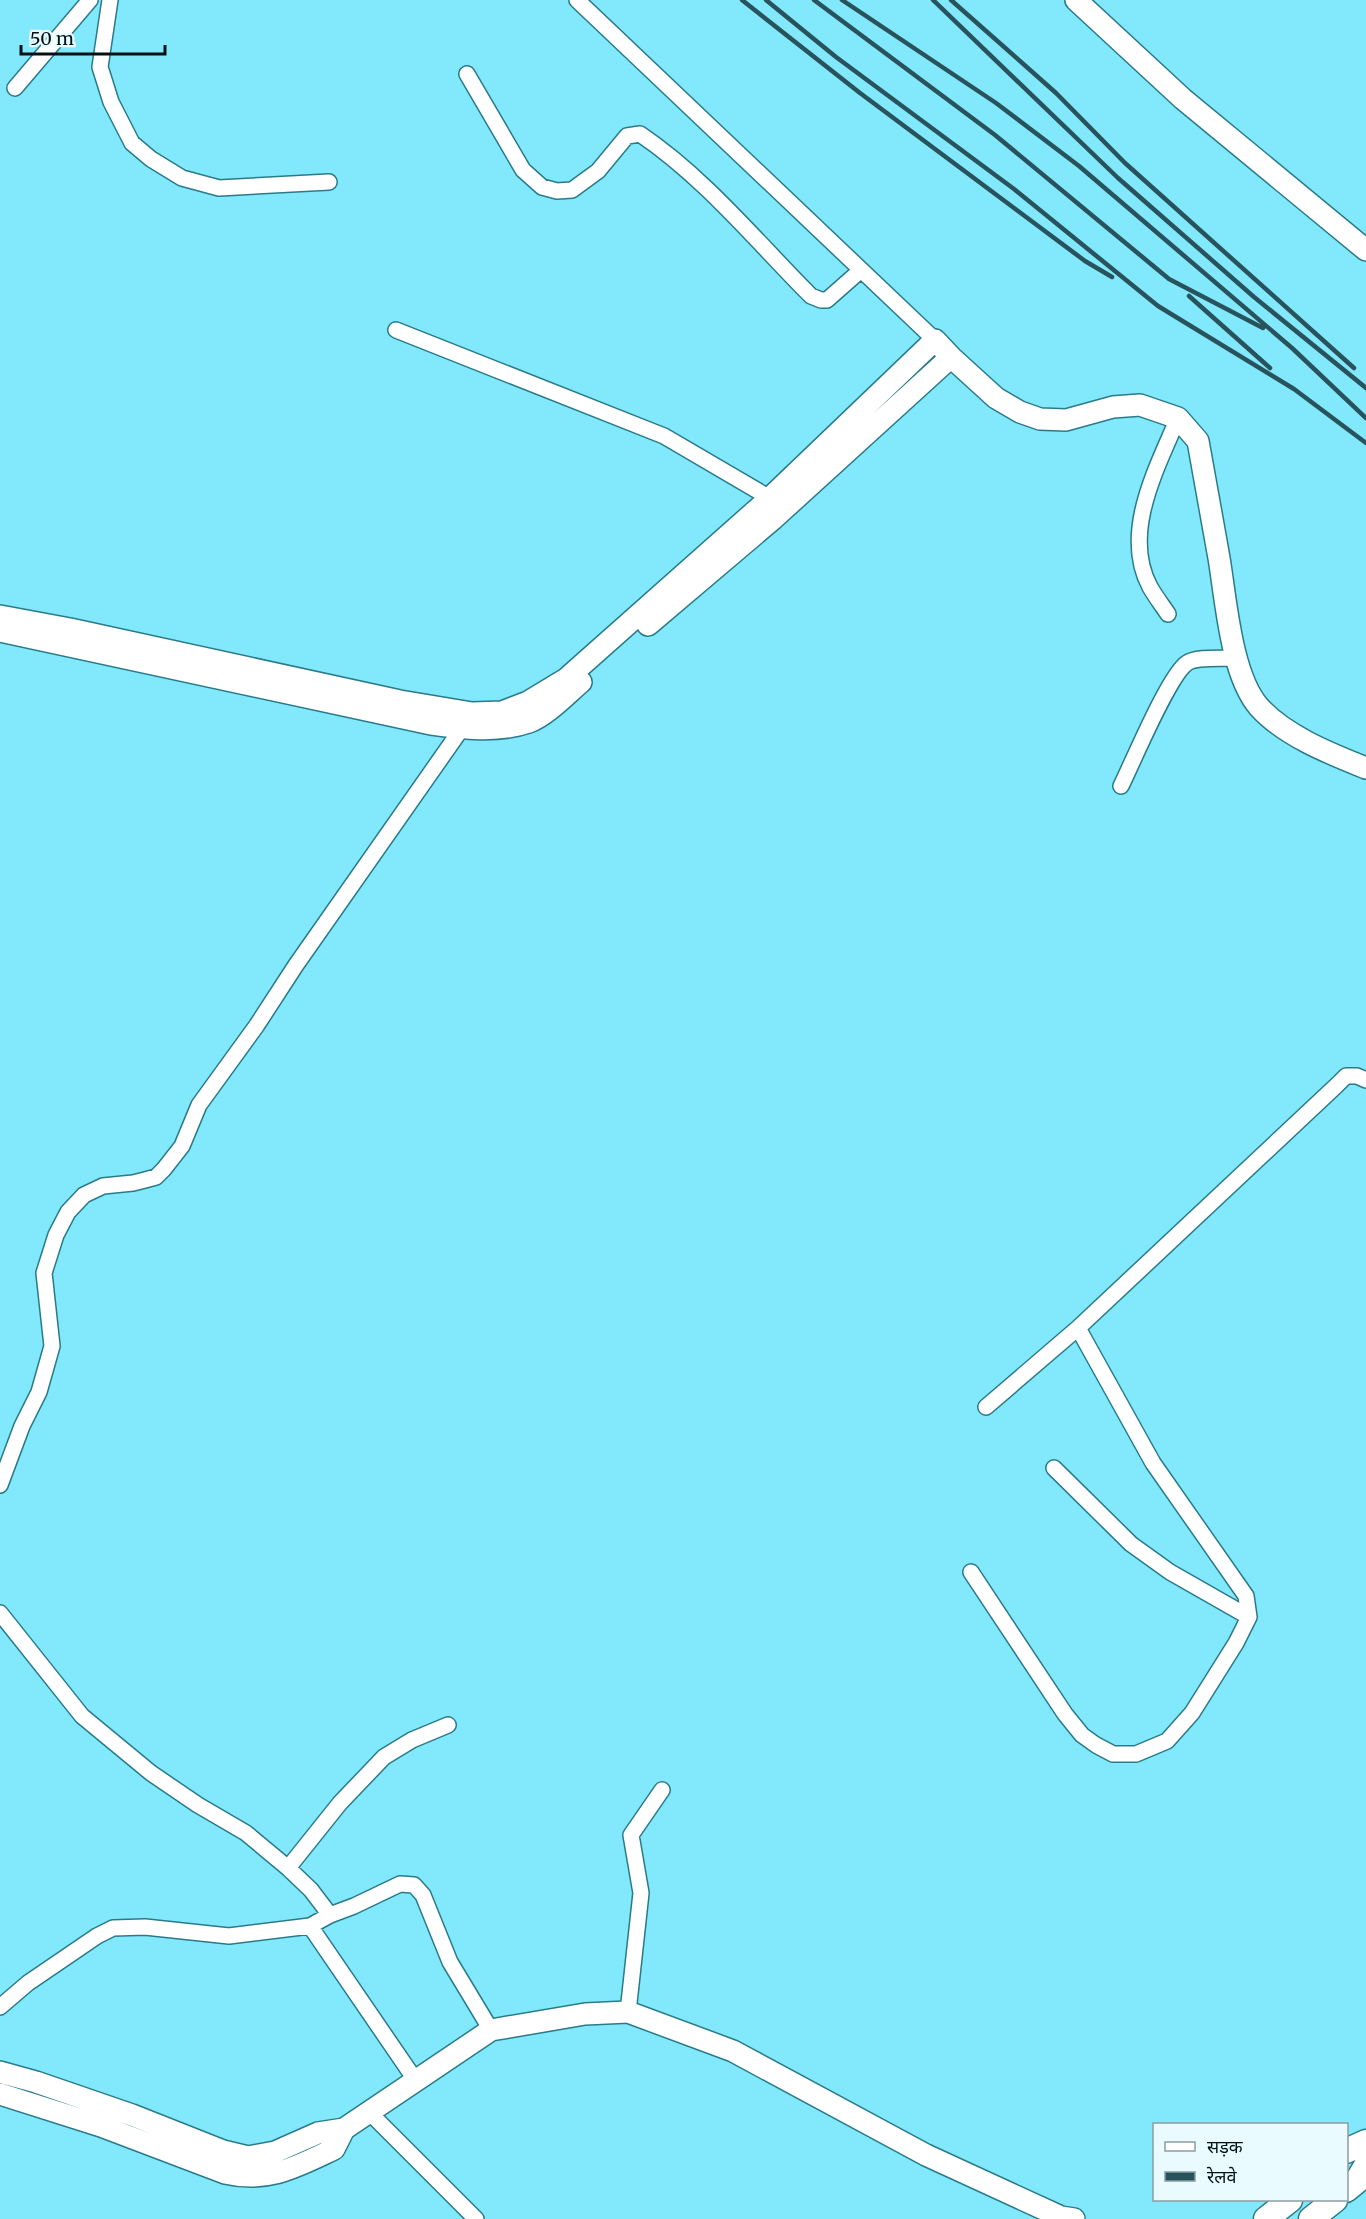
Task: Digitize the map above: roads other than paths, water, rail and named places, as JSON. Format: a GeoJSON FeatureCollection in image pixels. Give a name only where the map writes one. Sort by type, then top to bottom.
{"type":"FeatureCollection","features":[{"type":"Feature","properties":{"kind":"main road"},"geometry":{"type":"LineString","coordinates":[[1348,2151],[1366,2142]]}},
{"type":"Feature","properties":{"kind":"main road"},"geometry":{"type":"LineString","coordinates":[[1348,2189],[1357,2181],[1366,2166]]}},
{"type":"Feature","properties":{"kind":"main road"},"geometry":{"type":"LineString","coordinates":[[1266,2219],[1288,2201]]}},
{"type":"Feature","properties":{"kind":"main road"},"geometry":{"type":"LineString","coordinates":[[1311,2219],[1333,2201]]}},
{"type":"Feature","properties":{"kind":"street"},"geometry":{"type":"LineString","coordinates":[[15,88],[90,0]]}},
{"type":"Feature","properties":{"kind":"street"},"geometry":{"type":"LineString","coordinates":[[110,0],[100,67],[111,102],[132,142],[151,159],[182,178],[219,188],[329,182]]}},
{"type":"Feature","properties":{"kind":"street"},"geometry":{"type":"LineString","coordinates":[[577,0],[996,398],[1020,412],[1040,419],[1066,420],[1113,406],[1140,405],[1178,418],[1198,441],[1237,658],[1246,688],[1259,708],[1281,726],[1323,751],[1366,768]]}},
{"type":"Feature","properties":{"kind":"street"},"geometry":{"type":"LineString","coordinates":[[1076,0],[1183,99],[1366,250]]}},
{"type":"Feature","properties":{"kind":"street"},"geometry":{"type":"LineString","coordinates":[[467,74],[523,170],[542,187],[557,191],[572,190],[598,171],[627,136],[640,134],[700,183],[811,296],[827,300],[861,270]]}},
{"type":"Feature","properties":{"kind":"street"},"geometry":{"type":"LineString","coordinates":[[396,330],[664,436],[770,498]]}},
{"type":"Feature","properties":{"kind":"street"},"geometry":{"type":"LineString","coordinates":[[0,631],[431,724],[467,721],[502,712],[528,702],[566,679],[770,498],[935,340]]}},
{"type":"Feature","properties":{"kind":"street"},"geometry":{"type":"LineString","coordinates":[[0,616],[70,629],[400,701],[494,729],[530,722],[555,704],[773,519],[951,357]]}},
{"type":"Feature","properties":{"kind":"street"},"geometry":{"type":"LineString","coordinates":[[1168,614],[1149,586],[1141,562],[1139,526],[1145,497],[1178,418]]}},
{"type":"Feature","properties":{"kind":"street"},"geometry":{"type":"LineString","coordinates":[[1121,786],[1166,692],[1183,667],[1196,660],[1237,658]]}},
{"type":"Feature","properties":{"kind":"street"},"geometry":{"type":"LineString","coordinates":[[0,1485],[22,1426],[39,1392],[52,1346],[44,1274],[56,1235],[68,1212],[84,1195],[103,1186],[133,1184],[156,1177],[164,1169],[182,1146],[199,1105],[467,721]]}},
{"type":"Feature","properties":{"kind":"street"},"geometry":{"type":"LineString","coordinates":[[986,1407],[1078,1328],[1336,1084],[1346,1076],[1357,1076],[1366,1080]]}},
{"type":"Feature","properties":{"kind":"street"},"geometry":{"type":"LineString","coordinates":[[971,1572],[1065,1714],[1082,1735],[1113,1754],[1136,1755],[1167,1741],[1192,1713],[1236,1643],[1249,1617],[1246,1596],[1153,1463],[1078,1328]]}},
{"type":"Feature","properties":{"kind":"street"},"geometry":{"type":"LineString","coordinates":[[1054,1467],[1131,1544],[1170,1572],[1249,1617]]}},
{"type":"Feature","properties":{"kind":"street"},"geometry":{"type":"LineString","coordinates":[[0,1613],[82,1716],[151,1773],[198,1805],[246,1833],[311,1890],[330,1915]]}},
{"type":"Feature","properties":{"kind":"street"},"geometry":{"type":"LineString","coordinates":[[288,1868],[340,1803],[384,1757],[412,1740],[448,1725]]}},
{"type":"Feature","properties":{"kind":"street"},"geometry":{"type":"LineString","coordinates":[[628,2012],[641,1893],[631,1835],[662,1790]]}},
{"type":"Feature","properties":{"kind":"street"},"geometry":{"type":"LineString","coordinates":[[0,2007],[28,1983],[97,1936],[113,1928],[145,1927],[229,1936],[310,1926],[400,1884],[414,1885],[423,1895],[450,1962],[491,2030]]}},
{"type":"Feature","properties":{"kind":"street"},"geometry":{"type":"LineString","coordinates":[[310,1926],[416,2081]]}},
{"type":"Feature","properties":{"kind":"street"},"geometry":{"type":"LineString","coordinates":[[0,2072],[132,2115],[223,2151],[248,2157],[275,2152],[318,2133],[344,2129],[491,2030],[585,2014],[628,2012],[733,2051],[926,2155],[1061,2217],[1074,2219]]}},
{"type":"Feature","properties":{"kind":"street"},"geometry":{"type":"LineString","coordinates":[[0,2094],[101,2126],[225,2173],[245,2178],[277,2174],[334,2149],[344,2129]]}},
{"type":"Feature","properties":{"kind":"street"},"geometry":{"type":"LineString","coordinates":[[369,2112],[476,2219]]}},
{"type":"Feature","properties":{"kind":"railway"},"geometry":{"type":"LineString","coordinates":[[742,0],[860,93],[1085,261],[1112,277]]}},
{"type":"Feature","properties":{"kind":"railway"},"geometry":{"type":"LineString","coordinates":[[766,0],[836,57],[1014,189],[1158,306],[1294,389],[1366,443]]}},
{"type":"Feature","properties":{"kind":"railway"},"geometry":{"type":"LineString","coordinates":[[814,0],[995,135],[1169,279],[1263,328]]}},
{"type":"Feature","properties":{"kind":"railway"},"geometry":{"type":"LineString","coordinates":[[842,0],[996,103],[1079,166],[1292,348],[1366,418]]}},
{"type":"Feature","properties":{"kind":"railway"},"geometry":{"type":"LineString","coordinates":[[933,0],[1118,178],[1254,297],[1366,388]]}},
{"type":"Feature","properties":{"kind":"railway"},"geometry":{"type":"LineString","coordinates":[[951,0],[1056,93],[1125,163],[1354,368]]}},
{"type":"Feature","properties":{"kind":"railway"},"geometry":{"type":"LineString","coordinates":[[1189,296],[1270,368]]}}]}
